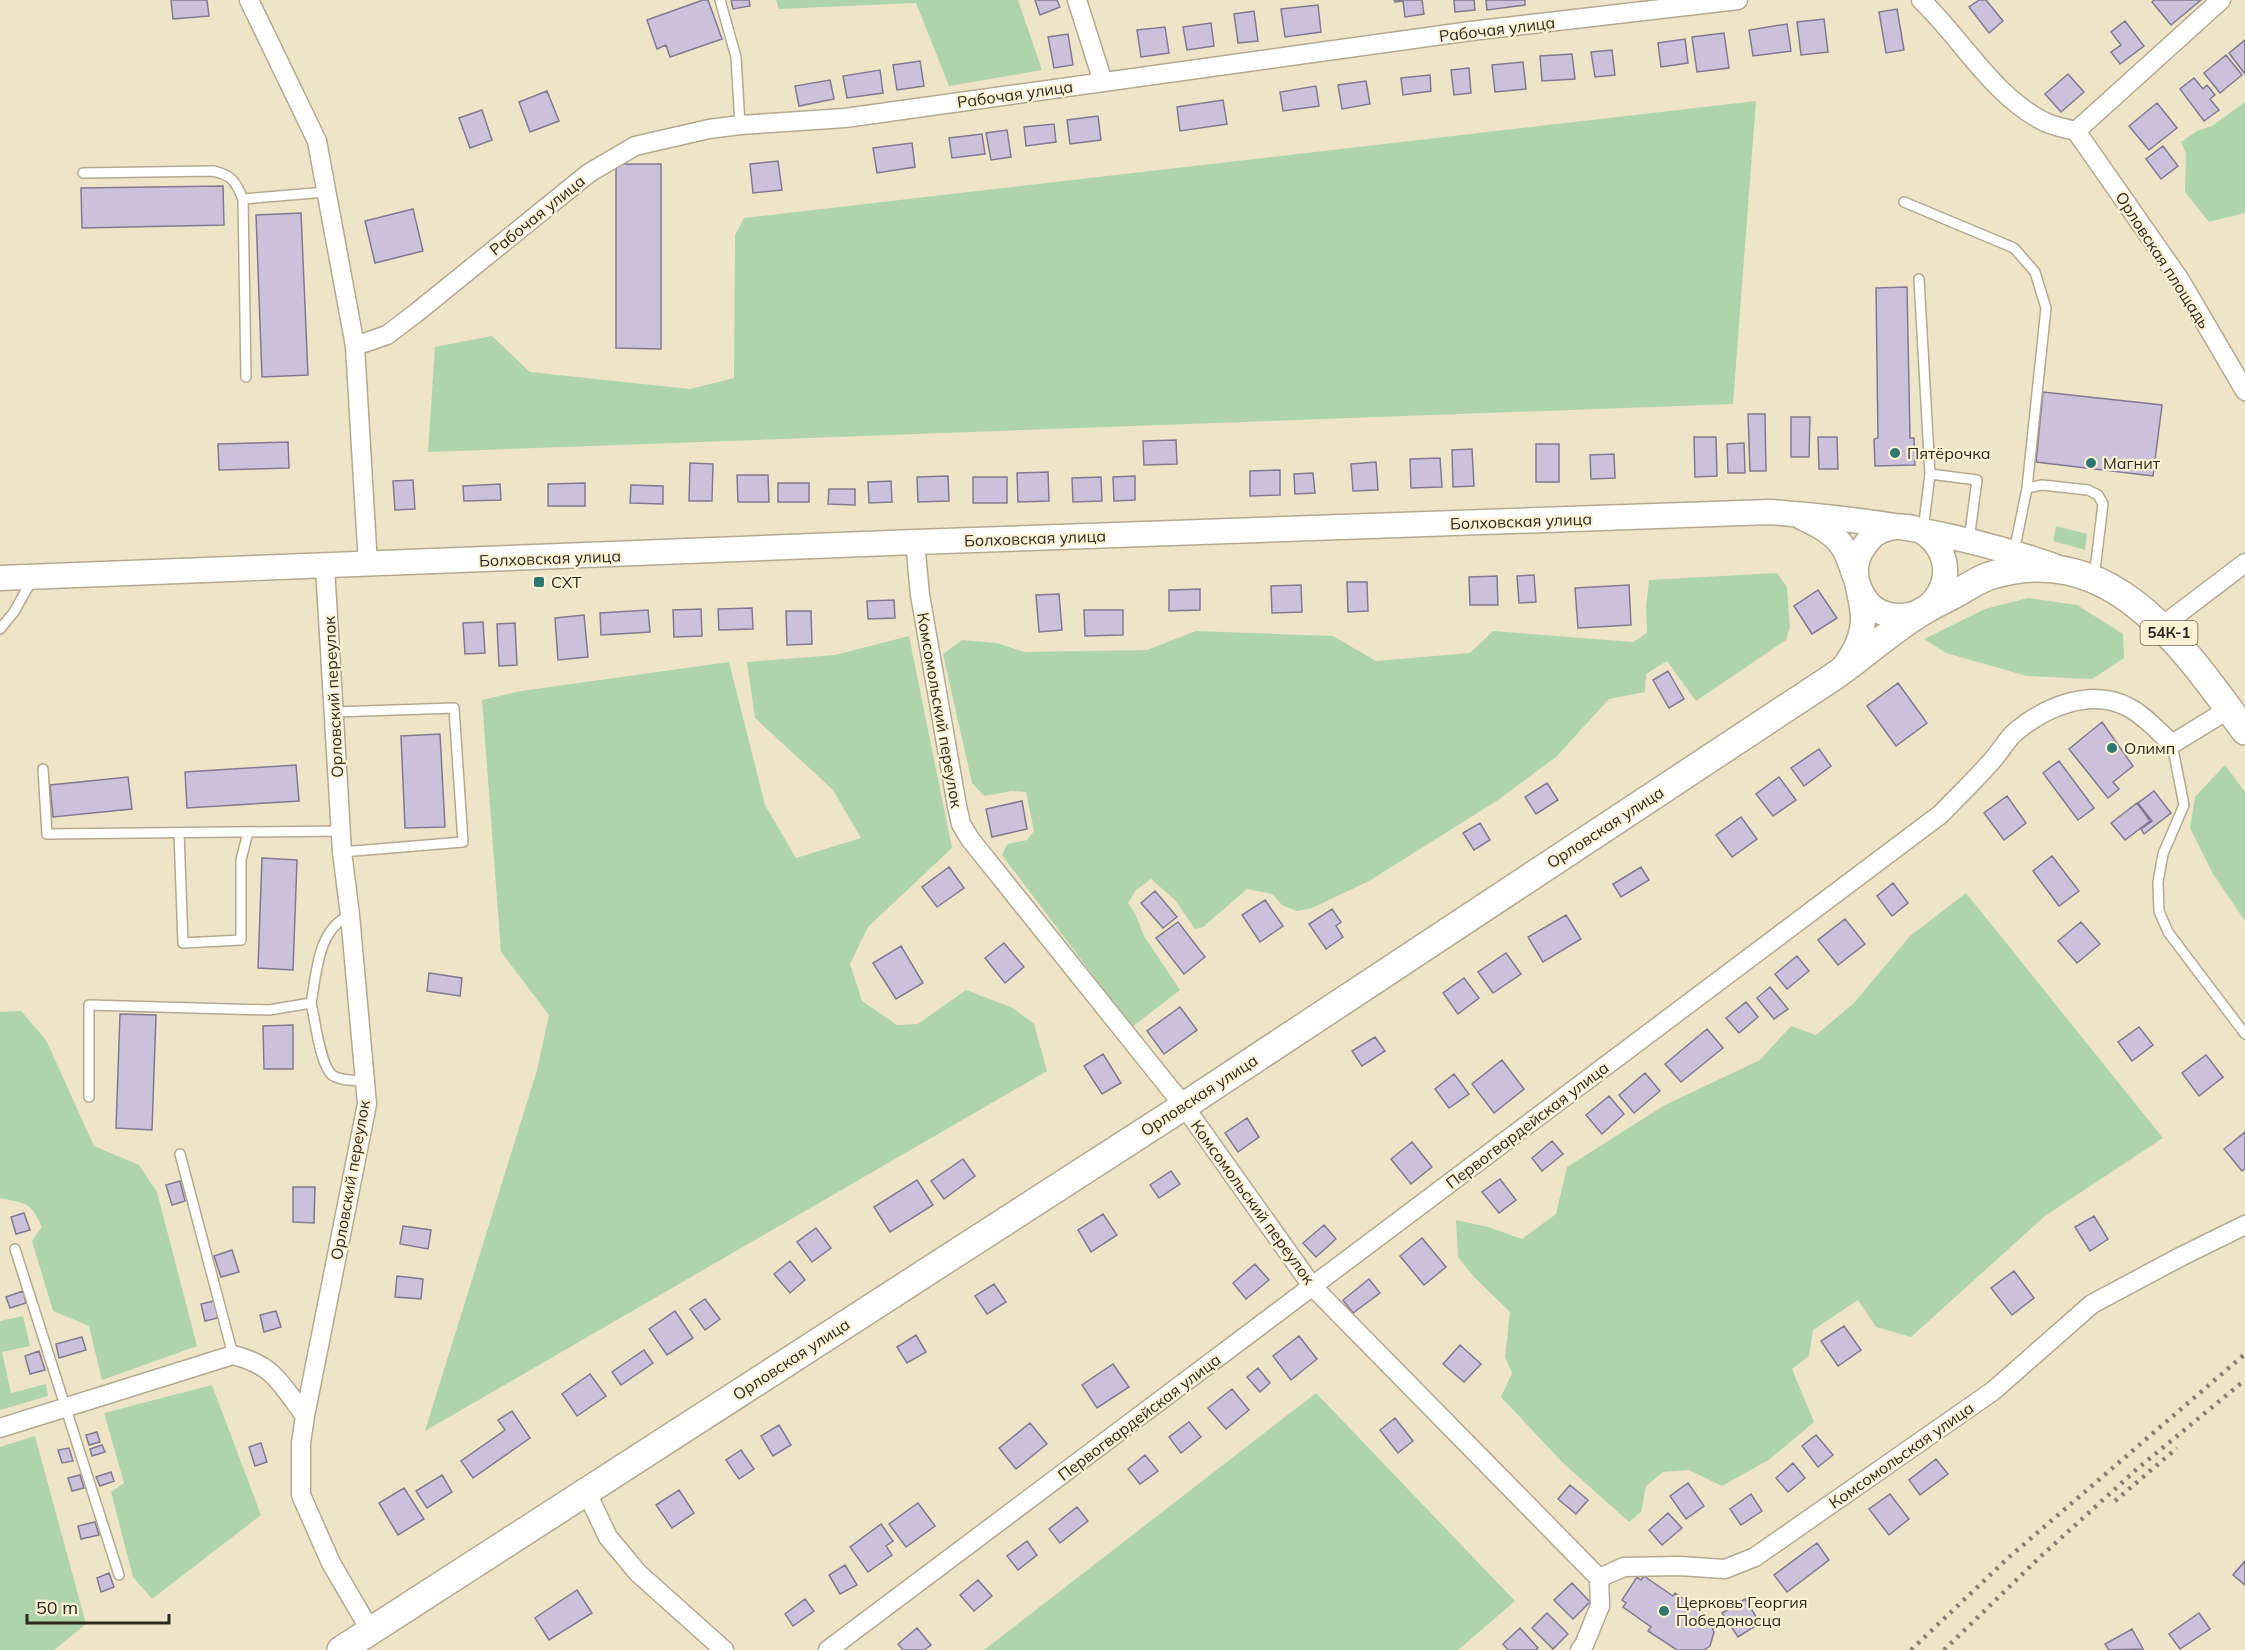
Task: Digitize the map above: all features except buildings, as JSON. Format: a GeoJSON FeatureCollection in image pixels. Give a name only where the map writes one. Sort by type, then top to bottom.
{"type":"FeatureCollection","features":[{"type":"Feature","properties":{"kind":"main road","name":"Болховская улица"},"geometry":{"type":"LineString","coordinates":[[0,578],[915,542],[1770,512],[1916,528],[2014,552],[2065,569]]}},
{"type":"Feature","properties":{"kind":"main road","name":"54К-1"},"geometry":{"type":"LineString","coordinates":[[1770,512],[1804,518],[1835,537],[1844,548],[1861,593],[1870,605],[1884,614],[1904,617],[1923,611]]}},
{"type":"Feature","properties":{"kind":"main road"},"geometry":{"type":"LineString","coordinates":[[1839,672],[1857,646],[1861,633],[1863,618],[1855,574],[1858,554],[1871,537],[1886,528],[1916,528],[1925,533],[1936,543],[1945,562],[1945,581],[1938,597],[1923,611]]}},
{"type":"Feature","properties":{"kind":"main road","name":"Орловская улица"},"geometry":{"type":"LineString","coordinates":[[341,1650],[1184,1106],[1839,672],[1923,611],[1988,576],[2027,568],[2065,569]]}},
{"type":"Feature","properties":{"kind":"main road","name":"54К-1"},"geometry":{"type":"LineString","coordinates":[[2065,569],[2109,587],[2146,610],[2162,626],[2245,731]]}},
{"type":"Feature","properties":{"kind":"street"},"geometry":{"type":"LineString","coordinates":[[249,0],[317,141],[355,346],[368,565]]}},
{"type":"Feature","properties":{"kind":"street"},"geometry":{"type":"LineString","coordinates":[[1077,0],[1103,82]]}},
{"type":"Feature","properties":{"kind":"street","name":"Рабочая улица"},"geometry":{"type":"LineString","coordinates":[[355,346],[387,335],[589,173],[635,146],[709,129],[845,118],[1471,31],[1738,0]]}},
{"type":"Feature","properties":{"kind":"street"},"geometry":{"type":"LineString","coordinates":[[1921,0],[1937,15],[2008,98],[2042,121],[2076,131],[2221,0]]}},
{"type":"Feature","properties":{"kind":"street","name":"Орловская площадь"},"geometry":{"type":"LineString","coordinates":[[2076,131],[2180,280],[2245,391]]}},
{"type":"Feature","properties":{"kind":"street","name":"Комсомольский переулок"},"geometry":{"type":"LineString","coordinates":[[915,542],[920,595],[961,824],[970,839],[1184,1106],[1312,1286],[1599,1578]]}},
{"type":"Feature","properties":{"kind":"street"},"geometry":{"type":"LineString","coordinates":[[2162,626],[2245,563]]}},
{"type":"Feature","properties":{"kind":"street","name":"Орловский переулок"},"geometry":{"type":"LineString","coordinates":[[325,567],[342,852],[350,915],[366,1104],[304,1416],[301,1443],[301,1495],[331,1563],[370,1630]]}},
{"type":"Feature","properties":{"kind":"street","name":"Первогвардейская улица"},"geometry":{"type":"LineString","coordinates":[[828,1650],[1941,814],[1990,763],[2011,736],[2035,716],[2064,704],[2084,700],[2107,701],[2129,707],[2172,744]]}},
{"type":"Feature","properties":{"kind":"street"},"geometry":{"type":"LineString","coordinates":[[2172,744],[2229,709]]}},
{"type":"Feature","properties":{"kind":"street","name":"Комсомольская улица"},"geometry":{"type":"LineString","coordinates":[[1599,1578],[1624,1567],[1679,1566],[1725,1569],[1755,1557],[1993,1391],[2092,1304],[2245,1225]]}},
{"type":"Feature","properties":{"kind":"street"},"geometry":{"type":"LineString","coordinates":[[0,1428],[233,1355],[254,1360],[274,1374],[304,1416]]}},
{"type":"Feature","properties":{"kind":"street"},"geometry":{"type":"LineString","coordinates":[[586,1491],[608,1537],[638,1573],[724,1650]]}},
{"type":"Feature","properties":{"kind":"street"},"geometry":{"type":"LineString","coordinates":[[1580,1650],[1600,1606],[1599,1578]]}},
{"type":"Feature","properties":{"kind":"lane"},"geometry":{"type":"LineString","coordinates":[[720,0],[736,57],[740,125]]}},
{"type":"Feature","properties":{"kind":"lane"},"geometry":{"type":"LineString","coordinates":[[83,173],[213,171],[226,174],[236,181],[243,199],[246,377]]}},
{"type":"Feature","properties":{"kind":"lane"},"geometry":{"type":"LineString","coordinates":[[243,199],[326,192]]}},
{"type":"Feature","properties":{"kind":"lane"},"geometry":{"type":"LineString","coordinates":[[1904,202],[2014,248],[2035,272],[2046,308],[2027,488],[2014,552]]}},
{"type":"Feature","properties":{"kind":"lane"},"geometry":{"type":"LineString","coordinates":[[1916,528],[1930,474],[1919,279]]}},
{"type":"Feature","properties":{"kind":"lane"},"geometry":{"type":"LineString","coordinates":[[1930,474],[1977,480],[1969,540]]}},
{"type":"Feature","properties":{"kind":"lane"},"geometry":{"type":"LineString","coordinates":[[2027,488],[2042,485],[2088,490],[2098,495],[2103,504],[2094,580]]}},
{"type":"Feature","properties":{"kind":"lane"},"geometry":{"type":"LineString","coordinates":[[0,629],[14,612],[33,577]]}},
{"type":"Feature","properties":{"kind":"lane"},"geometry":{"type":"LineString","coordinates":[[333,712],[454,708],[463,842],[342,852]]}},
{"type":"Feature","properties":{"kind":"lane"},"geometry":{"type":"LineString","coordinates":[[2172,744],[2184,805],[2163,854],[2158,882],[2159,911],[2168,932],[2245,1034]]}},
{"type":"Feature","properties":{"kind":"lane"},"geometry":{"type":"LineString","coordinates":[[43,769],[47,834],[341,831]]}},
{"type":"Feature","properties":{"kind":"lane"},"geometry":{"type":"LineString","coordinates":[[179,833],[183,943],[242,940],[242,860],[248,832]]}},
{"type":"Feature","properties":{"kind":"lane"},"geometry":{"type":"LineString","coordinates":[[350,915],[338,920],[330,929],[322,945],[311,1003],[326,1066],[333,1075],[364,1081]]}},
{"type":"Feature","properties":{"kind":"lane"},"geometry":{"type":"LineString","coordinates":[[89,1097],[88,1005],[269,1010],[311,1003]]}},
{"type":"Feature","properties":{"kind":"lane"},"geometry":{"type":"LineString","coordinates":[[180,1154],[233,1355]]}},
{"type":"Feature","properties":{"kind":"lane"},"geometry":{"type":"LineString","coordinates":[[15,1249],[118,1575]]}},
{"type":"Feature","properties":{"kind":"green space"},"geometry":{"type":"Polygon","coordinates":[[[776,0],[1018,0],[1042,70],[949,86],[916,3],[779,9],[776,0]]]}},
{"type":"Feature","properties":{"kind":"green space"},"geometry":{"type":"Polygon","coordinates":[[[1756,101],[1733,404],[428,452],[435,347],[492,336],[530,372],[690,389],[734,378],[735,235],[744,218],[1756,101]]]}},
{"type":"Feature","properties":{"kind":"green space"},"geometry":{"type":"Polygon","coordinates":[[[2245,102],[2245,213],[2209,222],[2185,192],[2186,154],[2181,142],[2197,131],[2212,126],[2245,102]]]}},
{"type":"Feature","properties":{"kind":"green space"},"geometry":{"type":"Polygon","coordinates":[[[2056,526],[2087,534],[2085,550],[2053,541],[2056,526]]]}},
{"type":"Feature","properties":{"kind":"green space"},"geometry":{"type":"Polygon","coordinates":[[[1777,573],[1787,587],[1790,627],[1786,640],[1696,701],[1667,661],[1646,674],[1645,692],[1609,699],[1556,757],[1498,800],[1369,881],[1312,908],[1297,911],[1282,905],[1272,894],[1247,889],[1203,927],[1195,929],[1175,900],[1151,879],[1136,890],[1128,903],[1135,913],[1144,936],[1180,990],[1132,1027],[1002,855],[1007,844],[1027,840],[1034,831],[1026,792],[1012,791],[984,796],[972,783],[943,654],[962,640],[997,643],[1024,652],[1147,650],[1196,631],[1333,636],[1376,661],[1470,653],[1493,631],[1633,642],[1647,633],[1646,607],[1649,580],[1777,573]]]}},
{"type":"Feature","properties":{"kind":"green space"},"geometry":{"type":"Polygon","coordinates":[[[2028,598],[2077,605],[2123,634],[2124,658],[2092,679],[2027,676],[1946,653],[1924,639],[1985,609],[2028,598]]]}},
{"type":"Feature","properties":{"kind":"green space"},"geometry":{"type":"Polygon","coordinates":[[[909,636],[952,848],[868,927],[850,964],[862,1001],[897,1025],[918,1024],[966,990],[1013,1008],[1034,1024],[1047,1071],[425,1431],[537,1070],[549,1015],[501,952],[482,700],[521,691],[729,662],[765,805],[796,858],[861,838],[833,790],[755,718],[747,662],[835,655],[909,636]]]}},
{"type":"Feature","properties":{"kind":"green space"},"geometry":{"type":"Polygon","coordinates":[[[2225,765],[2245,792],[2245,921],[2213,874],[2190,828],[2195,797],[2225,765]]]}},
{"type":"Feature","properties":{"kind":"green space"},"geometry":{"type":"Polygon","coordinates":[[[1966,893],[2163,1138],[2045,1216],[1911,1337],[1876,1327],[1858,1300],[1813,1330],[1809,1356],[1792,1369],[1814,1422],[1770,1459],[1722,1486],[1689,1470],[1663,1472],[1646,1486],[1641,1512],[1629,1522],[1563,1463],[1501,1397],[1512,1373],[1505,1357],[1510,1312],[1474,1277],[1458,1257],[1456,1220],[1488,1227],[1522,1239],[1556,1214],[1567,1167],[1665,1105],[1760,1060],[1791,1026],[1816,1035],[1854,1003],[1910,936],[1966,893]]]}},
{"type":"Feature","properties":{"kind":"green space"},"geometry":{"type":"Polygon","coordinates":[[[21,1011],[46,1040],[94,1146],[139,1165],[157,1192],[197,1346],[102,1380],[89,1326],[53,1311],[32,1241],[42,1227],[34,1212],[27,1205],[0,1198],[0,1012],[21,1011]]]}},
{"type":"Feature","properties":{"kind":"green space"},"geometry":{"type":"Polygon","coordinates":[[[23,1316],[30,1346],[2,1352],[11,1393],[46,1384],[48,1396],[0,1410],[0,1321],[23,1316]]]}},
{"type":"Feature","properties":{"kind":"green space"},"geometry":{"type":"Polygon","coordinates":[[[212,1385],[261,1515],[152,1599],[133,1577],[111,1492],[124,1483],[104,1413],[212,1385]]]}},
{"type":"Feature","properties":{"kind":"green space"},"geometry":{"type":"Polygon","coordinates":[[[1316,1393],[1515,1601],[1458,1650],[984,1650],[1316,1393]]]}},
{"type":"Feature","properties":{"kind":"green space"},"geometry":{"type":"Polygon","coordinates":[[[35,1436],[86,1624],[54,1650],[0,1650],[0,1447],[35,1436]]]}},
{"type":"Feature","properties":{"kind":"railway"},"geometry":{"type":"LineString","coordinates":[[1911,1650],[2008,1558],[2245,1354]]}},
{"type":"Feature","properties":{"kind":"railway"},"geometry":{"type":"LineString","coordinates":[[1944,1650],[2040,1557],[2137,1469],[2245,1380]]}},
{"type":"Feature","properties":{"kind":"railway"},"geometry":{"type":"LineString","coordinates":[[2115,1501],[2177,1448]]}},
{"type":"Feature","properties":{"kind":"place","name":"Пятёрочка"},"geometry":{"type":"Point","coordinates":[1895,453]}},
{"type":"Feature","properties":{"kind":"place","name":"Магнит"},"geometry":{"type":"Point","coordinates":[2091,463]}},
{"type":"Feature","properties":{"kind":"place","name":"СХТ"},"geometry":{"type":"Point","coordinates":[539,582]}},
{"type":"Feature","properties":{"kind":"place","name":"Олимп"},"geometry":{"type":"Point","coordinates":[2112,748]}},
{"type":"Feature","properties":{"kind":"place","name":"Церковь Георгия Победоносца"},"geometry":{"type":"Point","coordinates":[1664,1611]}}]}
